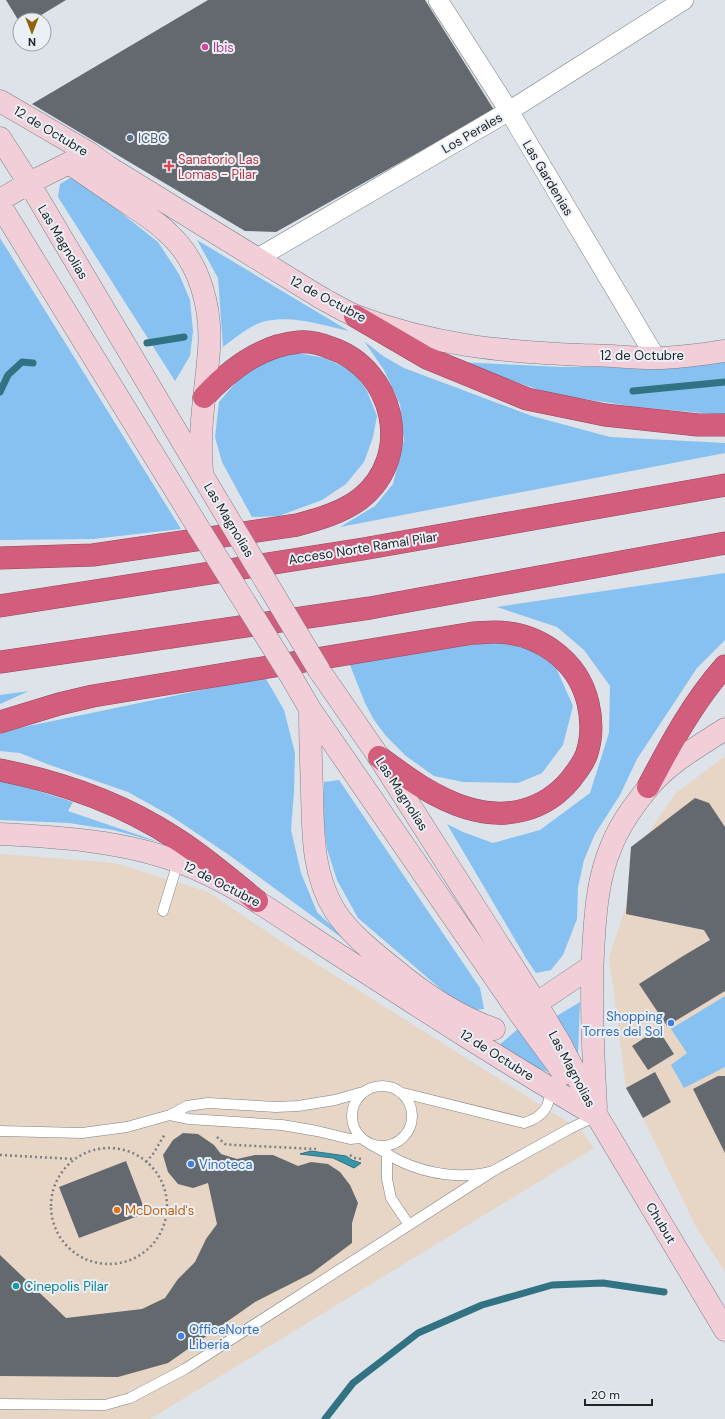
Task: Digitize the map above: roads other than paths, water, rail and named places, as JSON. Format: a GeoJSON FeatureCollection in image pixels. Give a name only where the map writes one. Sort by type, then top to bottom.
{"type":"FeatureCollection","features":[{"type":"Feature","properties":{"kind":"highway"},"geometry":{"type":"LineString","coordinates":[[355,316],[427,358],[527,400],[605,415],[698,425],[725,425]]}},
{"type":"Feature","properties":{"kind":"highway"},"geometry":{"type":"LineString","coordinates":[[0,558],[93,555],[297,525],[315,521],[342,511],[362,498],[377,481],[388,459],[393,438],[393,429],[388,406],[383,394],[369,372],[360,363],[349,355],[321,344],[298,342],[266,351],[240,364],[229,372],[204,397]]}},
{"type":"Feature","properties":{"kind":"highway","name":"Acceso Norte Ramal Pilar"},"geometry":{"type":"LineString","coordinates":[[0,606],[363,549],[725,485]]}},
{"type":"Feature","properties":{"kind":"highway"},"geometry":{"type":"LineString","coordinates":[[0,662],[370,608],[725,543]]}},
{"type":"Feature","properties":{"kind":"highway"},"geometry":{"type":"LineString","coordinates":[[0,722],[92,696],[473,633],[495,632],[523,636],[537,642],[559,655],[567,662],[575,672],[586,695],[591,720],[591,732],[586,755],[581,765],[566,785],[556,793],[537,805],[524,810],[511,813],[482,812],[453,803],[417,784],[379,757]]}},
{"type":"Feature","properties":{"kind":"highway"},"geometry":{"type":"LineString","coordinates":[[648,787],[674,739],[702,696],[725,666]]}},
{"type":"Feature","properties":{"kind":"highway"},"geometry":{"type":"LineString","coordinates":[[0,770],[44,781],[82,793],[143,819],[175,838],[207,860],[257,901]]}},
{"type":"Feature","properties":{"kind":"main road","name":"12 de Octubre"},"geometry":{"type":"LineString","coordinates":[[0,101],[89,153],[107,166],[318,296],[355,316],[395,330],[448,343],[510,351],[656,358],[725,351]]}},
{"type":"Feature","properties":{"kind":"main road","name":"Las Magnolias"},"geometry":{"type":"LineString","coordinates":[[0,138],[29,183],[319,670],[379,757],[528,1008]]}},
{"type":"Feature","properties":{"kind":"main road"},"geometry":{"type":"LineString","coordinates":[[0,200],[29,183],[89,153]]}},
{"type":"Feature","properties":{"kind":"main road"},"geometry":{"type":"LineString","coordinates":[[69,163],[145,215],[168,233],[183,251],[202,288],[208,310],[209,348],[200,440],[202,475]]}},
{"type":"Feature","properties":{"kind":"main road","name":"Las Magnolias"},"geometry":{"type":"LineString","coordinates":[[0,205],[310,709],[528,1008],[561,1045],[597,1116]]}},
{"type":"Feature","properties":{"kind":"main road"},"geometry":{"type":"LineString","coordinates":[[310,709],[314,847],[321,882],[336,912],[358,938],[415,987],[448,1009],[475,1023],[494,1030]]}},
{"type":"Feature","properties":{"kind":"main road"},"geometry":{"type":"LineString","coordinates":[[597,1116],[592,1038],[592,966],[598,892],[609,853],[613,842],[629,814],[648,787],[667,770],[725,729]]}},
{"type":"Feature","properties":{"kind":"main road","name":"12 de Octubre"},"geometry":{"type":"LineString","coordinates":[[0,834],[109,844],[157,855],[178,862],[220,880],[257,901],[474,1042],[597,1116]]}},
{"type":"Feature","properties":{"kind":"main road"},"geometry":{"type":"LineString","coordinates":[[474,1042],[592,966]]}},
{"type":"Feature","properties":{"kind":"main road","name":"Chubut"},"geometry":{"type":"LineString","coordinates":[[597,1116],[725,1330]]}},
{"type":"Feature","properties":{"kind":"street","name":"Las Gardenias"},"geometry":{"type":"LineString","coordinates":[[438,0],[509,111],[656,358]]}},
{"type":"Feature","properties":{"kind":"street","name":"Los Perales"},"geometry":{"type":"LineString","coordinates":[[256,259],[509,111],[684,0]]}},
{"type":"Feature","properties":{"kind":"lane"},"geometry":{"type":"LineString","coordinates":[[163,911],[178,862]]}},
{"type":"Feature","properties":{"kind":"lane"},"geometry":{"type":"LineString","coordinates":[[0,1131],[82,1132],[127,1127],[170,1115],[187,1106],[208,1103],[276,1107],[298,1106],[335,1100],[363,1092],[376,1086],[397,1089],[403,1093],[524,1123],[533,1120],[544,1113],[550,1100],[550,1089]]}},
{"type":"Feature","properties":{"kind":"lane"},"geometry":{"type":"LineString","coordinates":[[363,1092],[355,1103],[352,1117],[353,1125],[361,1138],[370,1144],[400,1161],[421,1169],[444,1174],[467,1175],[484,1174],[493,1171]]}},
{"type":"Feature","properties":{"kind":"lane"},"geometry":{"type":"LineString","coordinates":[[370,1144],[389,1146],[397,1143],[409,1132],[413,1116],[412,1107],[403,1093]]}},
{"type":"Feature","properties":{"kind":"lane"},"geometry":{"type":"LineString","coordinates":[[170,1115],[189,1119],[282,1125],[350,1139],[361,1138]]}},
{"type":"Feature","properties":{"kind":"lane"},"geometry":{"type":"LineString","coordinates":[[0,1404],[105,1405],[130,1398],[185,1369],[493,1171],[569,1129],[597,1116]]}},
{"type":"Feature","properties":{"kind":"lane"},"geometry":{"type":"LineString","coordinates":[[386,1153],[386,1179],[391,1198],[409,1225]]}},
{"type":"Feature","properties":{"kind":"waterway"},"geometry":{"type":"LineString","coordinates":[[147,343],[184,337]]}},
{"type":"Feature","properties":{"kind":"waterway"},"geometry":{"type":"LineString","coordinates":[[0,392],[8,375],[22,362],[33,363]]}},
{"type":"Feature","properties":{"kind":"waterway"},"geometry":{"type":"LineString","coordinates":[[633,391],[725,382]]}},
{"type":"Feature","properties":{"kind":"waterway"},"geometry":{"type":"LineString","coordinates":[[325,1419],[353,1383],[418,1333],[482,1305],[552,1285],[603,1283],[664,1292]]}},
{"type":"Feature","properties":{"kind":"place","name":"Ibis"},"geometry":{"type":"Point","coordinates":[205,47]}},
{"type":"Feature","properties":{"kind":"place","name":"ICBC"},"geometry":{"type":"Point","coordinates":[130,138]}},
{"type":"Feature","properties":{"kind":"place","name":"Sanatorio Las Lomas - Pilar"},"geometry":{"type":"Point","coordinates":[169,166]}},
{"type":"Feature","properties":{"kind":"place","name":"Shopping Torres del Sol"},"geometry":{"type":"Point","coordinates":[671,1023]}},
{"type":"Feature","properties":{"kind":"place","name":"Vinoteca"},"geometry":{"type":"Point","coordinates":[191,1164]}},
{"type":"Feature","properties":{"kind":"place","name":"McDonald's"},"geometry":{"type":"Point","coordinates":[117,1210]}},
{"type":"Feature","properties":{"kind":"place","name":"Cinepolis Pilar"},"geometry":{"type":"Point","coordinates":[16,1286]}},
{"type":"Feature","properties":{"kind":"place","name":"OfficeNorte Liberia"},"geometry":{"type":"Point","coordinates":[181,1336]}}]}
